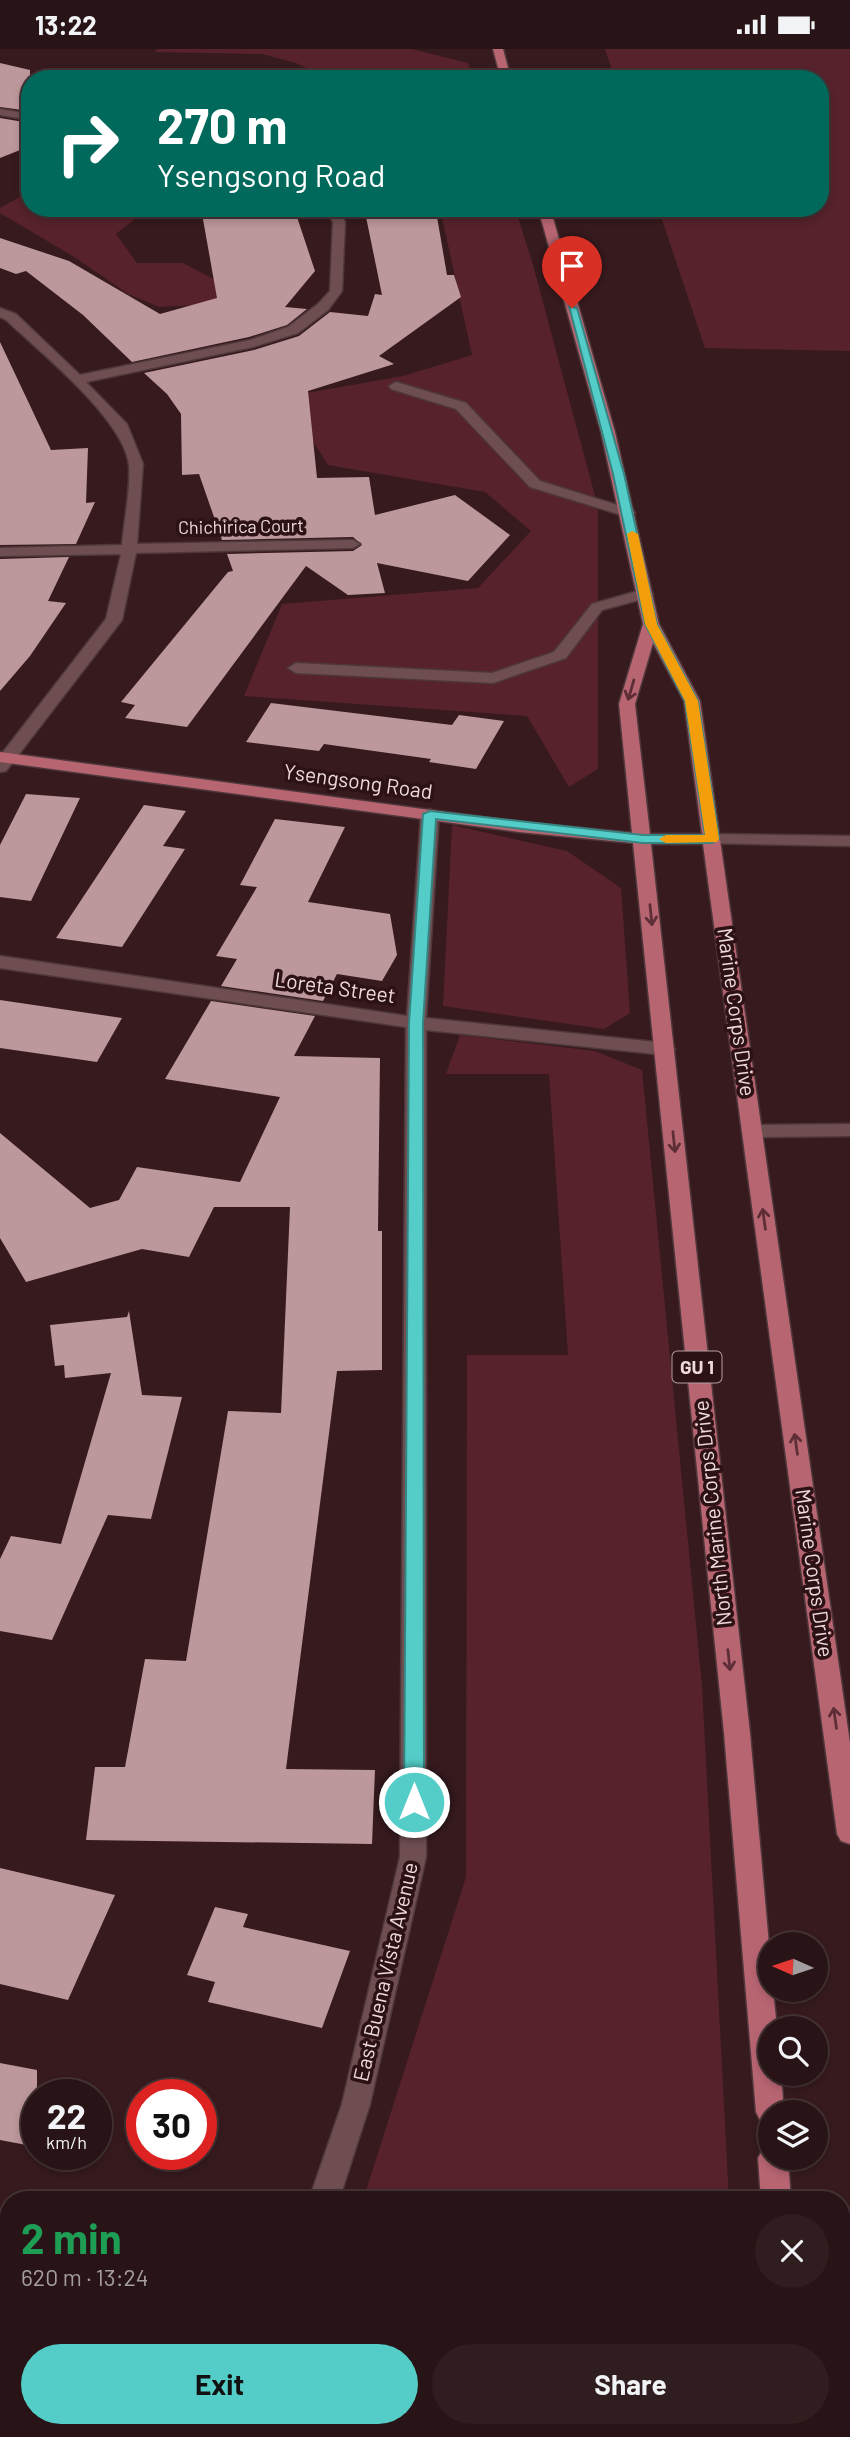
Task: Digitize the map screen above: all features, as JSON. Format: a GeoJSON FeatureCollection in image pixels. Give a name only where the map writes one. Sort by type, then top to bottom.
{"type":"FeatureCollection","features":[{"type":"Feature","properties":{"kind":"main road"},"geometry":{"type":"LineString","coordinates":[[498,49],[504,70]]}},
{"type":"Feature","properties":{"kind":"main road","name":"Marine Corps Drive"},"geometry":{"type":"LineString","coordinates":[[547,217],[608,432],[651,624],[692,701],[850,1834]]}},
{"type":"Feature","properties":{"kind":"main road","name":"North Marine Corps Drive"},"geometry":{"type":"LineString","coordinates":[[651,624],[627,704],[738,1747],[770,2100]]}},
{"type":"Feature","properties":{"kind":"main road","name":"Ysengsong Road"},"geometry":{"type":"LineString","coordinates":[[2,760],[643,839],[712,839]]}},
{"type":"Feature","properties":{"kind":"main road"},"geometry":{"type":"LineString","coordinates":[[774,2170],[775,2191]]}},
{"type":"Feature","properties":{"kind":"street"},"geometry":{"type":"LineString","coordinates":[[0,112],[21,116]]}},
{"type":"Feature","properties":{"kind":"street"},"geometry":{"type":"LineString","coordinates":[[77,380],[253,343],[293,330],[323,307],[336,291],[339,222],[336,217]]}},
{"type":"Feature","properties":{"kind":"street"},"geometry":{"type":"LineString","coordinates":[[0,312],[11,317],[77,380],[121,427],[136,464],[129,549],[114,620],[2,760]]}},
{"type":"Feature","properties":{"kind":"street"},"geometry":{"type":"LineString","coordinates":[[396,386],[461,406],[535,484],[628,513]]}},
{"type":"Feature","properties":{"kind":"street","name":"Chichirica Court"},"geometry":{"type":"LineString","coordinates":[[0,552],[353,544]]}},
{"type":"Feature","properties":{"kind":"street"},"geometry":{"type":"LineString","coordinates":[[296,668],[493,678],[560,655],[597,607],[645,594]]}},
{"type":"Feature","properties":{"kind":"street","name":"East Buena Vista Avenue"},"geometry":{"type":"LineString","coordinates":[[327,2191],[356,2104],[414,1857],[416,1023],[430,814]]}},
{"type":"Feature","properties":{"kind":"street"},"geometry":{"type":"LineString","coordinates":[[712,839],[850,841]]}},
{"type":"Feature","properties":{"kind":"street","name":"Loreta Street"},"geometry":{"type":"LineString","coordinates":[[0,962],[416,1023],[665,1049]]}},
{"type":"Feature","properties":{"kind":"street"},"geometry":{"type":"LineString","coordinates":[[752,1131],[850,1130]]}},
{"type":"Feature","properties":{"kind":"shaded area"},"geometry":{"type":"Polygon","coordinates":[[[157,49],[412,49],[468,63],[470,70],[310,70],[296,63],[262,54],[155,52],[157,49]]]}},
{"type":"Feature","properties":{"kind":"shaded area"},"geometry":{"type":"Polygon","coordinates":[[[605,49],[850,49],[850,351],[705,348],[661,217],[829,217],[829,70],[612,70],[605,49]]]}},
{"type":"Feature","properties":{"kind":"shaded area"},"geometry":{"type":"Polygon","coordinates":[[[21,196],[21,217],[137,217],[116,234],[137,263],[183,263],[227,286],[214,304],[159,307],[128,294],[76,258],[0,213],[0,208],[21,196]]]}},
{"type":"Feature","properties":{"kind":"shaded area"},"geometry":{"type":"Polygon","coordinates":[[[442,217],[518,217],[598,507],[598,769],[569,787],[527,716],[244,696],[282,604],[478,588],[531,531],[485,492],[328,465],[284,397],[403,376],[472,355],[442,217]]]}},
{"type":"Feature","properties":{"kind":"shaded area"},"geometry":{"type":"Polygon","coordinates":[[[452,825],[567,851],[621,888],[630,1013],[604,1029],[443,1006],[452,825]]]}},
{"type":"Feature","properties":{"kind":"shaded area"},"geometry":{"type":"Polygon","coordinates":[[[460,1035],[595,1051],[642,1070],[702,1686],[729,2191],[366,2191],[466,1877],[467,1355],[568,1355],[549,1074],[446,1074],[460,1035]]]}},
{"type":"Feature","properties":{"kind":"building"},"geometry":{"type":"Polygon","coordinates":[[[0,63],[30,70],[21,70],[21,110],[0,107],[0,63]]]}},
{"type":"Feature","properties":{"kind":"building"},"geometry":{"type":"Polygon","coordinates":[[[0,118],[21,122],[21,150],[0,158],[0,118]]]}},
{"type":"Feature","properties":{"kind":"building"},"geometry":{"type":"Polygon","coordinates":[[[203,217],[297,217],[315,271],[285,307],[307,309],[287,325],[249,337],[132,362],[83,315],[26,271],[16,274],[0,268],[0,238],[69,261],[160,314],[217,298],[203,217]]]}},
{"type":"Feature","properties":{"kind":"building"},"geometry":{"type":"Polygon","coordinates":[[[366,217],[437,217],[447,275],[454,275],[461,297],[379,356],[394,364],[308,391],[317,478],[369,477],[375,515],[455,495],[510,535],[468,581],[377,563],[385,593],[348,595],[306,566],[187,727],[125,718],[135,705],[121,702],[228,572],[233,571],[227,554],[353,551],[362,545],[353,537],[222,540],[199,474],[182,475],[181,414],[167,394],[144,373],[254,350],[299,336],[330,312],[368,316],[375,294],[382,295],[366,217]]]}},
{"type":"Feature","properties":{"kind":"building"},"geometry":{"type":"Polygon","coordinates":[[[0,342],[51,450],[88,448],[86,503],[95,502],[76,544],[0,545],[0,342]]]}},
{"type":"Feature","properties":{"kind":"building"},"geometry":{"type":"Polygon","coordinates":[[[69,557],[48,601],[66,603],[30,656],[0,691],[0,559],[69,557]]]}},
{"type":"Feature","properties":{"kind":"building"},"geometry":{"type":"Polygon","coordinates":[[[271,703],[452,725],[459,715],[504,721],[476,769],[429,762],[431,759],[324,744],[319,751],[246,742],[271,703]]]}},
{"type":"Feature","properties":{"kind":"building"},"geometry":{"type":"Polygon","coordinates":[[[26,794],[80,798],[31,901],[0,897],[0,845],[26,794]]]}},
{"type":"Feature","properties":{"kind":"building"},"geometry":{"type":"Polygon","coordinates":[[[144,805],[186,811],[163,846],[185,849],[122,947],[56,938],[144,805]]]}},
{"type":"Feature","properties":{"kind":"building"},"geometry":{"type":"Polygon","coordinates":[[[275,819],[345,827],[308,902],[390,914],[397,955],[382,981],[337,974],[323,1001],[221,986],[237,959],[216,956],[257,887],[240,885],[275,819]]]}},
{"type":"Feature","properties":{"kind":"building"},"geometry":{"type":"Polygon","coordinates":[[[0,1000],[122,1018],[97,1062],[0,1048],[0,1000]]]}},
{"type":"Feature","properties":{"kind":"building"},"geometry":{"type":"Polygon","coordinates":[[[211,1001],[315,1016],[294,1056],[380,1058],[378,1231],[382,1231],[382,1370],[337,1371],[286,1769],[375,1770],[372,1844],[86,1840],[95,1767],[125,1767],[145,1659],[186,1661],[228,1411],[281,1413],[290,1207],[214,1207],[189,1257],[142,1249],[26,1282],[0,1238],[0,1133],[90,1208],[119,1200],[137,1167],[240,1182],[280,1097],[165,1079],[211,1001]]]}},
{"type":"Feature","properties":{"kind":"building"},"geometry":{"type":"Polygon","coordinates":[[[129,1311],[142,1395],[182,1397],[151,1519],[108,1515],[52,1640],[0,1631],[0,1559],[11,1536],[61,1544],[111,1373],[65,1378],[64,1365],[55,1366],[50,1325],[127,1317],[129,1311]]]}},
{"type":"Feature","properties":{"kind":"building"},"geometry":{"type":"Polygon","coordinates":[[[0,1868],[115,1895],[68,2000],[0,1984],[0,1868]]]}},
{"type":"Feature","properties":{"kind":"building"},"geometry":{"type":"Polygon","coordinates":[[[215,1907],[248,1914],[243,1927],[350,1951],[322,2028],[208,2002],[215,1982],[187,1975],[215,1907]]]}},
{"type":"Feature","properties":{"kind":"building"},"geometry":{"type":"Polygon","coordinates":[[[0,2063],[37,2070],[37,2079],[21,2079],[21,2144],[0,2140],[0,2063]]]}},
{"type":"Feature","properties":{"kind":"slow traffic"},"geometry":{"type":"LineString","coordinates":[[632,534],[651,624],[692,701],[712,839],[666,839]]}},
{"type":"Feature","properties":{"kind":"route"},"geometry":{"type":"LineString","coordinates":[[414,1802],[416,1023],[430,814],[592,835],[643,839],[712,839],[692,701],[651,624],[619,474],[572,308]]}}]}
